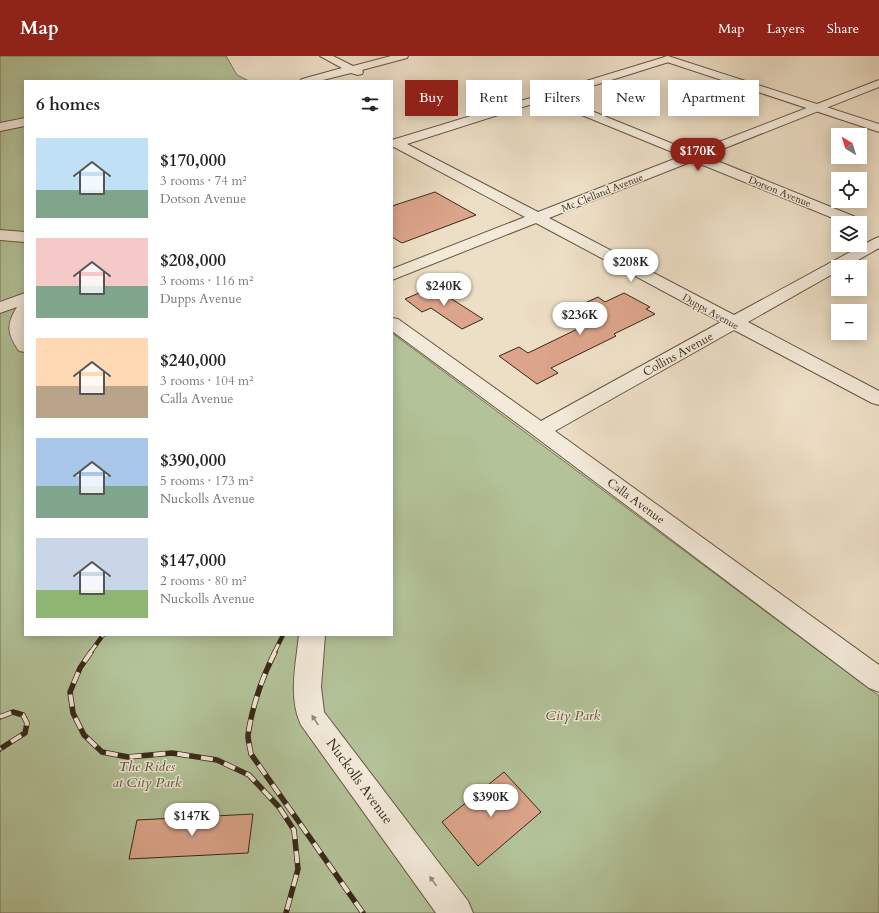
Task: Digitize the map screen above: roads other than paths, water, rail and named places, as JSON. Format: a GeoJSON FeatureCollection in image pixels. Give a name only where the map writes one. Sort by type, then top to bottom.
{"type":"FeatureCollection","features":[{"type":"Feature","properties":{"kind":"street"},"geometry":{"type":"LineString","coordinates":[[325,56],[362,74],[361,80]]}},
{"type":"Feature","properties":{"kind":"street"},"geometry":{"type":"LineString","coordinates":[[310,80],[404,56]]}},
{"type":"Feature","properties":{"kind":"street"},"geometry":{"type":"LineString","coordinates":[[594,81],[668,57],[879,128]]}},
{"type":"Feature","properties":{"kind":"street","name":"Mc Clelland Avenue"},"geometry":{"type":"LineString","coordinates":[[393,275],[879,83]]}},
{"type":"Feature","properties":{"kind":"street"},"geometry":{"type":"LineString","coordinates":[[394,144],[530,101]]}},
{"type":"Feature","properties":{"kind":"street","name":"Dotson Avenue"},"geometry":{"type":"LineString","coordinates":[[594,115],[842,216]]}},
{"type":"Feature","properties":{"kind":"street"},"geometry":{"type":"LineString","coordinates":[[0,128],[24,122]]}},
{"type":"Feature","properties":{"kind":"street","name":"Dupps Avenue"},"geometry":{"type":"LineString","coordinates":[[394,144],[631,267],[879,399]]}},
{"type":"Feature","properties":{"kind":"street","name":"Dotson Avenue"},"geometry":{"type":"LineString","coordinates":[[867,227],[879,232]]}},
{"type":"Feature","properties":{"kind":"street"},"geometry":{"type":"LineString","coordinates":[[0,235],[24,237]]}},
{"type":"Feature","properties":{"kind":"street","name":"Collins Avenue"},"geometry":{"type":"LineString","coordinates":[[540,430],[879,242]]}},
{"type":"Feature","properties":{"kind":"street"},"geometry":{"type":"LineString","coordinates":[[0,308],[24,298]]}},
{"type":"Feature","properties":{"kind":"street"},"geometry":{"type":"LineString","coordinates":[[24,310],[16,327],[18,338],[24,346]]}},
{"type":"Feature","properties":{"kind":"street","name":"Calla Avenue"},"geometry":{"type":"LineString","coordinates":[[393,324],[879,680]]}},
{"type":"Feature","properties":{"kind":"street","name":"Nuckolls Avenue"},"geometry":{"type":"LineString","coordinates":[[312,636],[307,687],[311,716],[456,913]]}},
{"type":"Feature","properties":{"kind":"railway"},"geometry":{"type":"LineString","coordinates":[[90,653],[102,636]]}},
{"type":"Feature","properties":{"kind":"railway"},"geometry":{"type":"LineString","coordinates":[[274,653],[282,636]]}},
{"type":"Feature","properties":{"kind":"railway"},"geometry":{"type":"LineString","coordinates":[[91,652],[80,668],[70,692],[73,713],[84,735],[102,752],[128,757],[172,753],[217,760],[249,775],[279,807],[294,830],[298,869],[286,913]]}},
{"type":"Feature","properties":{"kind":"railway"},"geometry":{"type":"LineString","coordinates":[[275,652],[262,682],[252,714],[248,735],[251,754],[363,913]]}},
{"type":"Feature","properties":{"kind":"railway"},"geometry":{"type":"LineString","coordinates":[[0,717],[13,712],[23,715],[27,723],[25,733],[0,749]]}},
{"type":"Feature","properties":{"kind":"park label","name":"City Park"},"geometry":{"type":"Point","coordinates":[573,715]}},
{"type":"Feature","properties":{"kind":"park label","name":"The Rides at City Park"},"geometry":{"type":"Point","coordinates":[147,774]}}]}
